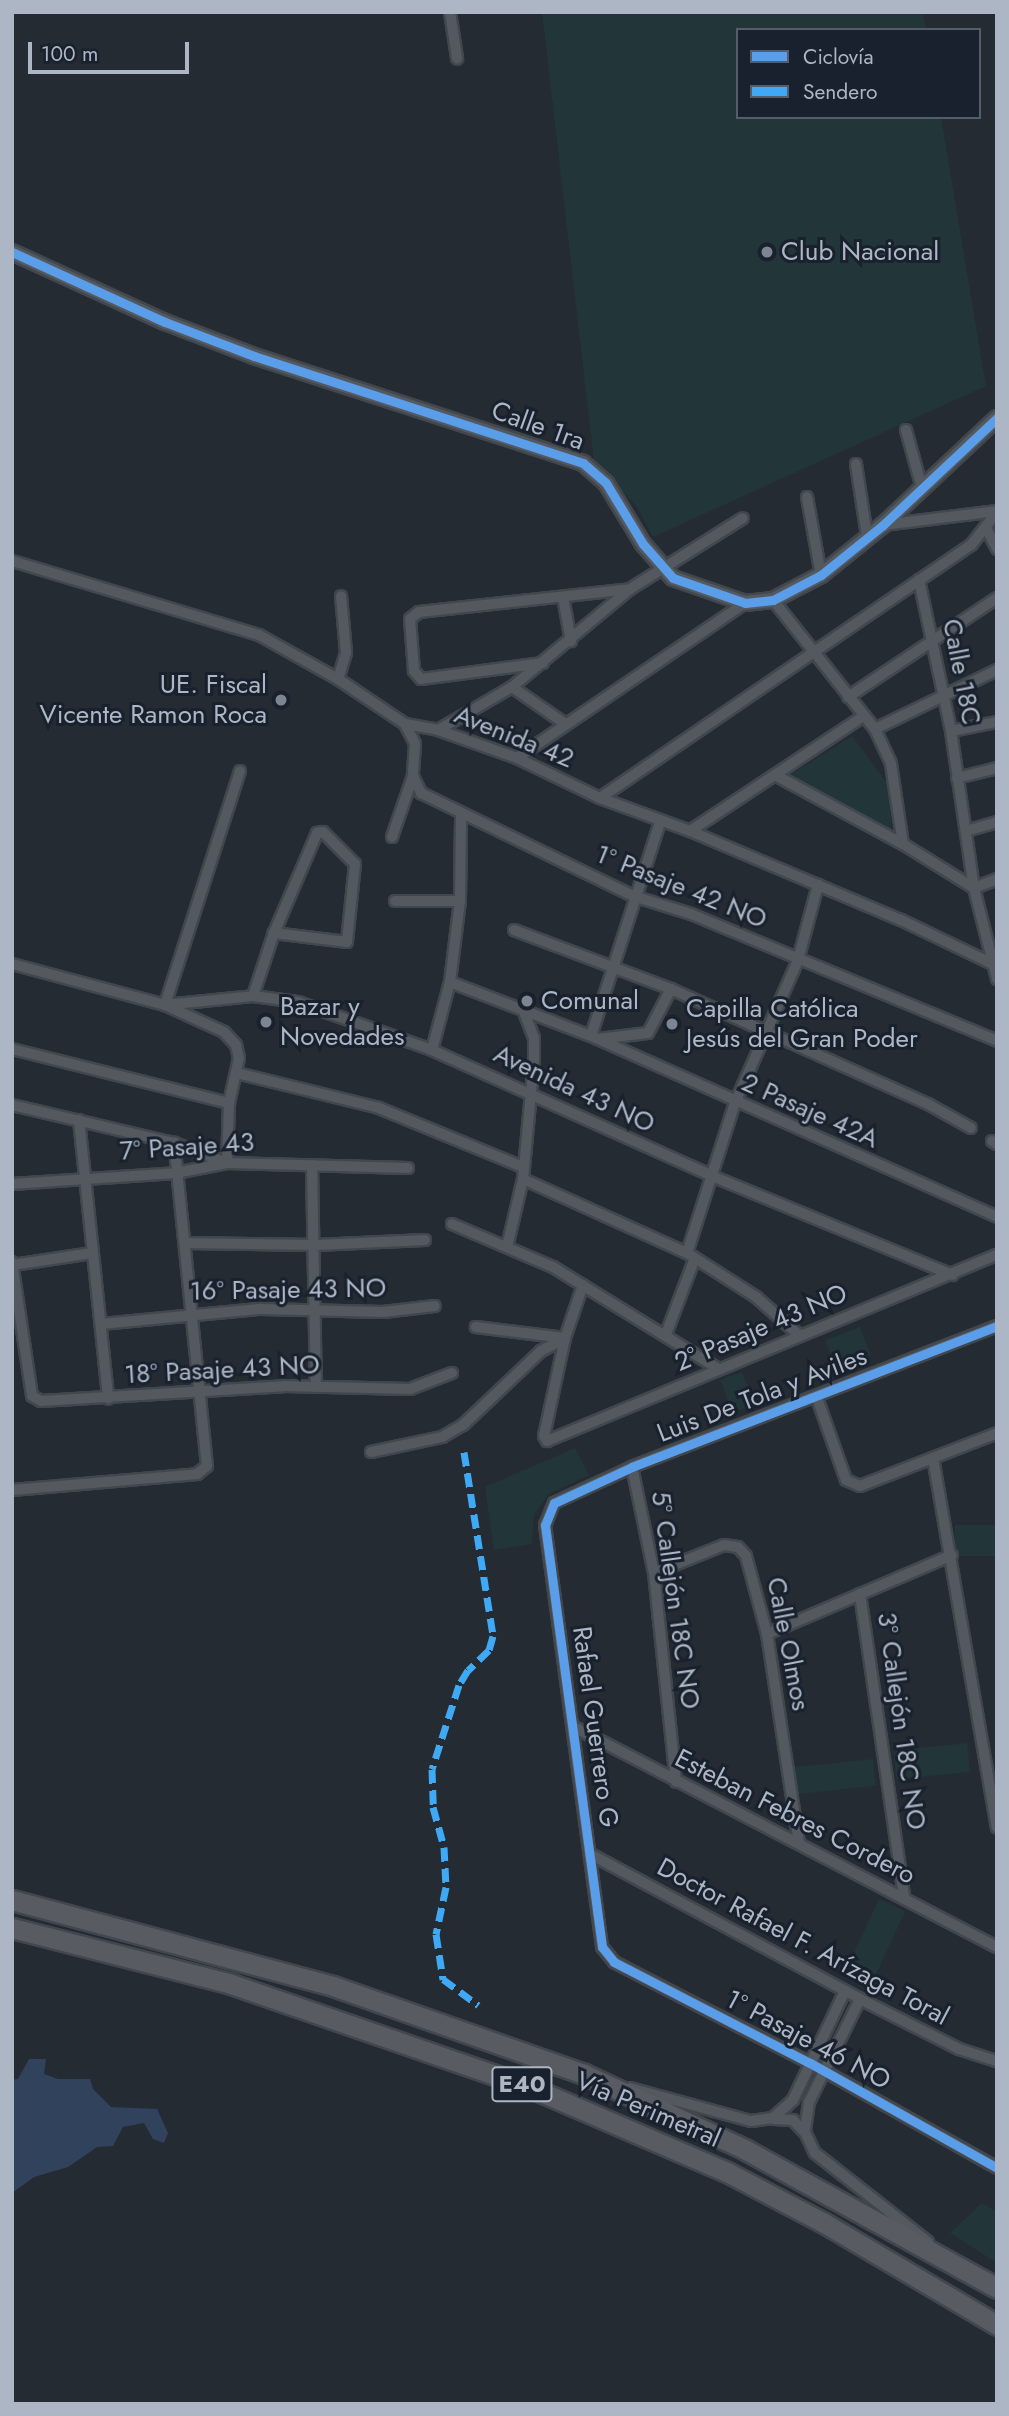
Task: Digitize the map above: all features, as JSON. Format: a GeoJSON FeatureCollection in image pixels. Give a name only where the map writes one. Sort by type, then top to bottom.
{"type":"FeatureCollection","features":[{"type":"Feature","properties":{"kind":"highway","name":"Vía Perimetral"},"geometry":{"type":"LineString","coordinates":[[12,1900],[333,1986],[584,2074],[746,2150],[997,2288]]}},
{"type":"Feature","properties":{"kind":"highway","name":"Vía Perimetral"},"geometry":{"type":"LineString","coordinates":[[12,1928],[231,1984],[527,2086],[727,2172],[824,2223],[997,2325]]}},
{"type":"Feature","properties":{"kind":"street"},"geometry":{"type":"LineString","coordinates":[[450,12],[457,58]]}},
{"type":"Feature","properties":{"kind":"street","name":"Calle 1ra"},"geometry":{"type":"LineString","coordinates":[[12,252],[165,322],[254,356],[583,463],[606,483],[673,578],[745,603],[774,600],[821,575],[883,525],[997,418]]}},
{"type":"Feature","properties":{"kind":"street"},"geometry":{"type":"LineString","coordinates":[[906,430],[922,488]]}},
{"type":"Feature","properties":{"kind":"street"},"geometry":{"type":"LineString","coordinates":[[856,464],[867,536]]}},
{"type":"Feature","properties":{"kind":"street"},"geometry":{"type":"LineString","coordinates":[[807,497],[821,575]]}},
{"type":"Feature","properties":{"kind":"street"},"geometry":{"type":"LineString","coordinates":[[883,525],[997,512]]}},
{"type":"Feature","properties":{"kind":"street"},"geometry":{"type":"LineString","coordinates":[[600,798],[972,544],[997,512]]}},
{"type":"Feature","properties":{"kind":"street"},"geometry":{"type":"LineString","coordinates":[[438,730],[512,687],[571,641],[630,589],[665,570],[743,518]]}},
{"type":"Feature","properties":{"kind":"street"},"geometry":{"type":"LineString","coordinates":[[986,528],[997,549]]}},
{"type":"Feature","properties":{"kind":"street","name":"Avenida 42"},"geometry":{"type":"LineString","coordinates":[[12,561],[259,635],[338,679],[405,724],[438,730],[517,758],[600,798],[690,831],[818,885],[996,967]]}},
{"type":"Feature","properties":{"kind":"street","name":"Calle 18C"},"geometry":{"type":"LineString","coordinates":[[919,580],[951,731],[974,888],[997,979]]}},
{"type":"Feature","properties":{"kind":"street"},"geometry":{"type":"LineString","coordinates":[[542,663],[421,679],[414,671],[410,619],[418,612],[630,589]]}},
{"type":"Feature","properties":{"kind":"street"},"geometry":{"type":"LineString","coordinates":[[338,679],[345,652],[341,596]]}},
{"type":"Feature","properties":{"kind":"street"},"geometry":{"type":"LineString","coordinates":[[563,597],[571,641]]}},
{"type":"Feature","properties":{"kind":"street"},"geometry":{"type":"LineString","coordinates":[[848,697],[997,598]]}},
{"type":"Feature","properties":{"kind":"street"},"geometry":{"type":"LineString","coordinates":[[774,600],[875,729],[891,764],[903,844]]}},
{"type":"Feature","properties":{"kind":"street"},"geometry":{"type":"LineString","coordinates":[[517,758],[564,723],[745,603]]}},
{"type":"Feature","properties":{"kind":"street"},"geometry":{"type":"LineString","coordinates":[[875,729],[997,670]]}},
{"type":"Feature","properties":{"kind":"street"},"geometry":{"type":"LineString","coordinates":[[512,687],[564,723]]}},
{"type":"Feature","properties":{"kind":"street"},"geometry":{"type":"LineString","coordinates":[[690,831],[864,716]]}},
{"type":"Feature","properties":{"kind":"street"},"geometry":{"type":"LineString","coordinates":[[951,731],[997,722]]}},
{"type":"Feature","properties":{"kind":"street"},"geometry":{"type":"LineString","coordinates":[[392,837],[412,776],[415,744],[405,724]]}},
{"type":"Feature","properties":{"kind":"street"},"geometry":{"type":"LineString","coordinates":[[957,778],[997,768]]}},
{"type":"Feature","properties":{"kind":"street"},"geometry":{"type":"LineString","coordinates":[[165,1005],[240,771]]}},
{"type":"Feature","properties":{"kind":"street","name":"1° Pasaje 42 NO"},"geometry":{"type":"LineString","coordinates":[[412,776],[421,793],[633,896],[691,914],[997,1041]]}},
{"type":"Feature","properties":{"kind":"street"},"geometry":{"type":"LineString","coordinates":[[777,776],[903,844],[974,888],[997,879]]}},
{"type":"Feature","properties":{"kind":"street"},"geometry":{"type":"LineString","coordinates":[[432,1050],[450,982],[460,901],[461,813]]}},
{"type":"Feature","properties":{"kind":"street"},"geometry":{"type":"LineString","coordinates":[[660,822],[633,896],[594,1037],[648,1033],[671,989]]}},
{"type":"Feature","properties":{"kind":"street"},"geometry":{"type":"LineString","coordinates":[[966,831],[997,822]]}},
{"type":"Feature","properties":{"kind":"street"},"geometry":{"type":"LineString","coordinates":[[253,996],[274,933],[317,833],[323,832],[355,864],[347,942],[274,933]]}},
{"type":"Feature","properties":{"kind":"street"},"geometry":{"type":"LineString","coordinates":[[666,1334],[735,1103],[770,1032],[798,960],[818,885]]}},
{"type":"Feature","properties":{"kind":"street"},"geometry":{"type":"LineString","coordinates":[[395,901],[460,901]]}},
{"type":"Feature","properties":{"kind":"street"},"geometry":{"type":"LineString","coordinates":[[514,930],[671,989],[928,1104],[971,1128]]}},
{"type":"Feature","properties":{"kind":"street","name":"Avenida 43 NO"},"geometry":{"type":"LineString","coordinates":[[12,964],[165,1005],[224,1032],[236,1045],[237,1073],[229,1103],[227,1163]]}},
{"type":"Feature","properties":{"kind":"street","name":"2 Pasaje 42A"},"geometry":{"type":"LineString","coordinates":[[450,982],[525,1014],[594,1037],[735,1103],[997,1217]]}},
{"type":"Feature","properties":{"kind":"street","name":"Avenida 43 NO"},"geometry":{"type":"LineString","coordinates":[[165,1005],[253,996],[298,1002],[432,1050],[712,1176],[952,1275]]}},
{"type":"Feature","properties":{"kind":"street"},"geometry":{"type":"LineString","coordinates":[[508,1247],[523,1173],[534,1038],[525,1014]]}},
{"type":"Feature","properties":{"kind":"street"},"geometry":{"type":"LineString","coordinates":[[12,1049],[229,1103]]}},
{"type":"Feature","properties":{"kind":"street"},"geometry":{"type":"LineString","coordinates":[[237,1073],[379,1108],[523,1173],[691,1255],[755,1297],[799,1335]]}},
{"type":"Feature","properties":{"kind":"street"},"geometry":{"type":"LineString","coordinates":[[12,1105],[174,1143],[227,1163]]}},
{"type":"Feature","properties":{"kind":"street"},"geometry":{"type":"LineString","coordinates":[[79,1120],[82,1176],[108,1398]]}},
{"type":"Feature","properties":{"kind":"street"},"geometry":{"type":"LineString","coordinates":[[12,1490],[204,1472],[208,1459],[202,1392],[174,1143]]}},
{"type":"Feature","properties":{"kind":"street","name":"7° Pasaje 43"},"geometry":{"type":"LineString","coordinates":[[12,1184],[82,1176],[176,1173],[227,1163],[408,1168]]}},
{"type":"Feature","properties":{"kind":"street"},"geometry":{"type":"LineString","coordinates":[[312,1165],[316,1245],[316,1387]]}},
{"type":"Feature","properties":{"kind":"street"},"geometry":{"type":"LineString","coordinates":[[452,1224],[508,1247],[583,1285],[719,1369]]}},
{"type":"Feature","properties":{"kind":"street"},"geometry":{"type":"LineString","coordinates":[[186,1243],[316,1245],[425,1240]]}},
{"type":"Feature","properties":{"kind":"street"},"geometry":{"type":"LineString","coordinates":[[13,1263],[92,1253]]}},
{"type":"Feature","properties":{"kind":"street","name":"2° Pasaje 43 NO"},"geometry":{"type":"LineString","coordinates":[[565,1338],[544,1436],[554,1440],[799,1335],[997,1255]]}},
{"type":"Feature","properties":{"kind":"street","name":"18° Pasaje 43 NO"},"geometry":{"type":"LineString","coordinates":[[13,1263],[36,1399],[316,1387],[410,1389],[452,1373]]}},
{"type":"Feature","properties":{"kind":"street"},"geometry":{"type":"LineString","coordinates":[[371,1452],[442,1437],[463,1425],[541,1351],[565,1338],[583,1285]]}},
{"type":"Feature","properties":{"kind":"street","name":"16° Pasaje 43 NO"},"geometry":{"type":"LineString","coordinates":[[101,1324],[194,1314],[314,1309],[383,1312],[435,1306]]}},
{"type":"Feature","properties":{"kind":"street","name":"Luis De Tola y Aviles"},"geometry":{"type":"LineString","coordinates":[[547,1513],[554,1503],[632,1467],[817,1398],[997,1326]]}},
{"type":"Feature","properties":{"kind":"street"},"geometry":{"type":"LineString","coordinates":[[475,1327],[565,1338]]}},
{"type":"Feature","properties":{"kind":"street"},"geometry":{"type":"LineString","coordinates":[[817,1398],[846,1480],[853,1484],[870,1484],[997,1433]]}},
{"type":"Feature","properties":{"kind":"street"},"geometry":{"type":"LineString","coordinates":[[933,1458],[952,1555],[997,1827]]}},
{"type":"Feature","properties":{"kind":"street","name":"5° Callejón 18C NO"},"geometry":{"type":"LineString","coordinates":[[632,1467],[653,1573],[676,1782]]}},
{"type":"Feature","properties":{"kind":"street","name":"Rafael Guerrero G"},"geometry":{"type":"LineString","coordinates":[[547,1513],[602,1947]]}},
{"type":"Feature","properties":{"kind":"street","name":"Calle Olmos"},"geometry":{"type":"LineString","coordinates":[[653,1573],[724,1545],[738,1547],[746,1556],[767,1634],[799,1843]]}},
{"type":"Feature","properties":{"kind":"street"},"geometry":{"type":"LineString","coordinates":[[767,1634],[952,1555]]}},
{"type":"Feature","properties":{"kind":"street","name":"3° Callejón 18C NO"},"geometry":{"type":"LineString","coordinates":[[860,1594],[904,1897]]}},
{"type":"Feature","properties":{"kind":"street","name":"Esteban Febres Cordero"},"geometry":{"type":"LineString","coordinates":[[574,1727],[997,1947]]}},
{"type":"Feature","properties":{"kind":"street","name":"Doctor Rafael F. Arízaga Toral"},"geometry":{"type":"LineString","coordinates":[[592,1855],[860,1999],[959,2049],[997,2061]]}},
{"type":"Feature","properties":{"kind":"street","name":"1° Pasaje 46 NO"},"geometry":{"type":"LineString","coordinates":[[602,1947],[614,1962],[810,2063],[997,2168]]}},
{"type":"Feature","properties":{"kind":"street"},"geometry":{"type":"LineString","coordinates":[[764,2120],[781,2114],[793,2100],[845,1991]]}},
{"type":"Feature","properties":{"kind":"street"},"geometry":{"type":"LineString","coordinates":[[807,2138],[807,2107],[860,1999]]}},
{"type":"Feature","properties":{"kind":"street"},"geometry":{"type":"LineString","coordinates":[[584,2074],[742,2119],[793,2120],[815,2152],[958,2265]]}},
{"type":"Feature","properties":{"kind":"green space","name":"Club Nacional"},"geometry":{"type":"Polygon","coordinates":[[[542,12],[923,12],[926,28],[736,28],[736,119],[941,119],[986,386],[653,537],[637,507],[594,461],[542,12]]]}},
{"type":"Feature","properties":{"kind":"green space"},"geometry":{"type":"Polygon","coordinates":[[[852,736],[888,784],[892,832],[790,780],[790,775],[852,736]]]}},
{"type":"Feature","properties":{"kind":"green space"},"geometry":{"type":"Polygon","coordinates":[[[860,1327],[871,1355],[836,1368],[825,1340],[860,1327]]]}},
{"type":"Feature","properties":{"kind":"green space"},"geometry":{"type":"Polygon","coordinates":[[[742,1372],[754,1405],[732,1413],[720,1380],[742,1372]]]}},
{"type":"Feature","properties":{"kind":"green space"},"geometry":{"type":"Polygon","coordinates":[[[575,1448],[589,1475],[549,1494],[534,1515],[532,1544],[494,1550],[485,1487],[575,1448]]]}},
{"type":"Feature","properties":{"kind":"green space"},"geometry":{"type":"Polygon","coordinates":[[[955,1525],[997,1525],[997,1556],[955,1556],[955,1525]]]}},
{"type":"Feature","properties":{"kind":"green space"},"geometry":{"type":"Polygon","coordinates":[[[967,1743],[970,1772],[896,1780],[893,1751],[967,1743]]]}},
{"type":"Feature","properties":{"kind":"green space"},"geometry":{"type":"Polygon","coordinates":[[[873,1759],[876,1786],[796,1794],[793,1767],[873,1759]]]}},
{"type":"Feature","properties":{"kind":"green space"},"geometry":{"type":"Polygon","coordinates":[[[879,1899],[905,1911],[871,1985],[845,1972],[879,1899]]]}},
{"type":"Feature","properties":{"kind":"green space"},"geometry":{"type":"Polygon","coordinates":[[[982,2203],[997,2212],[997,2263],[950,2233],[982,2203]]]}},
{"type":"Feature","properties":{"kind":"water"},"geometry":{"type":"Polygon","coordinates":[[[29,2059],[46,2059],[44,2074],[58,2079],[90,2079],[93,2089],[111,2107],[157,2109],[168,2133],[164,2143],[153,2139],[144,2123],[123,2127],[113,2146],[97,2147],[68,2167],[34,2177],[12,2193],[12,2080],[18,2079],[29,2059]]]}},
{"type":"Feature","properties":{"kind":"marked path"},"geometry":{"type":"LineString","coordinates":[[464,1452],[493,1636],[489,1650],[468,1670],[459,1685],[432,1769],[433,1807],[444,1847],[446,1887],[436,1934],[443,1979],[478,2005]]}},
{"type":"Feature","properties":{"kind":"cycle path"},"geometry":{"type":"LineString","coordinates":[[12,252],[165,322],[254,356],[583,463],[606,483],[643,544],[673,578],[745,603],[773,600],[821,575],[883,525],[997,418]]}},
{"type":"Feature","properties":{"kind":"cycle path"},"geometry":{"type":"LineString","coordinates":[[997,1326],[632,1467],[554,1503],[545,1525],[602,1947],[614,1962],[810,2063],[997,2168]]}},
{"type":"Feature","properties":{"kind":"place","name":"Club Nacional"},"geometry":{"type":"Point","coordinates":[767,252]}},
{"type":"Feature","properties":{"kind":"place","name":"UE. Fiscal Vicente Ramon Roca"},"geometry":{"type":"Point","coordinates":[281,700]}},
{"type":"Feature","properties":{"kind":"place","name":"Comunal"},"geometry":{"type":"Point","coordinates":[527,1001]}},
{"type":"Feature","properties":{"kind":"place","name":"Bazar y Novedades"},"geometry":{"type":"Point","coordinates":[266,1022]}},
{"type":"Feature","properties":{"kind":"place","name":"Capilla Católica Jesús del Gran Poder"},"geometry":{"type":"Point","coordinates":[672,1024]}}]}
